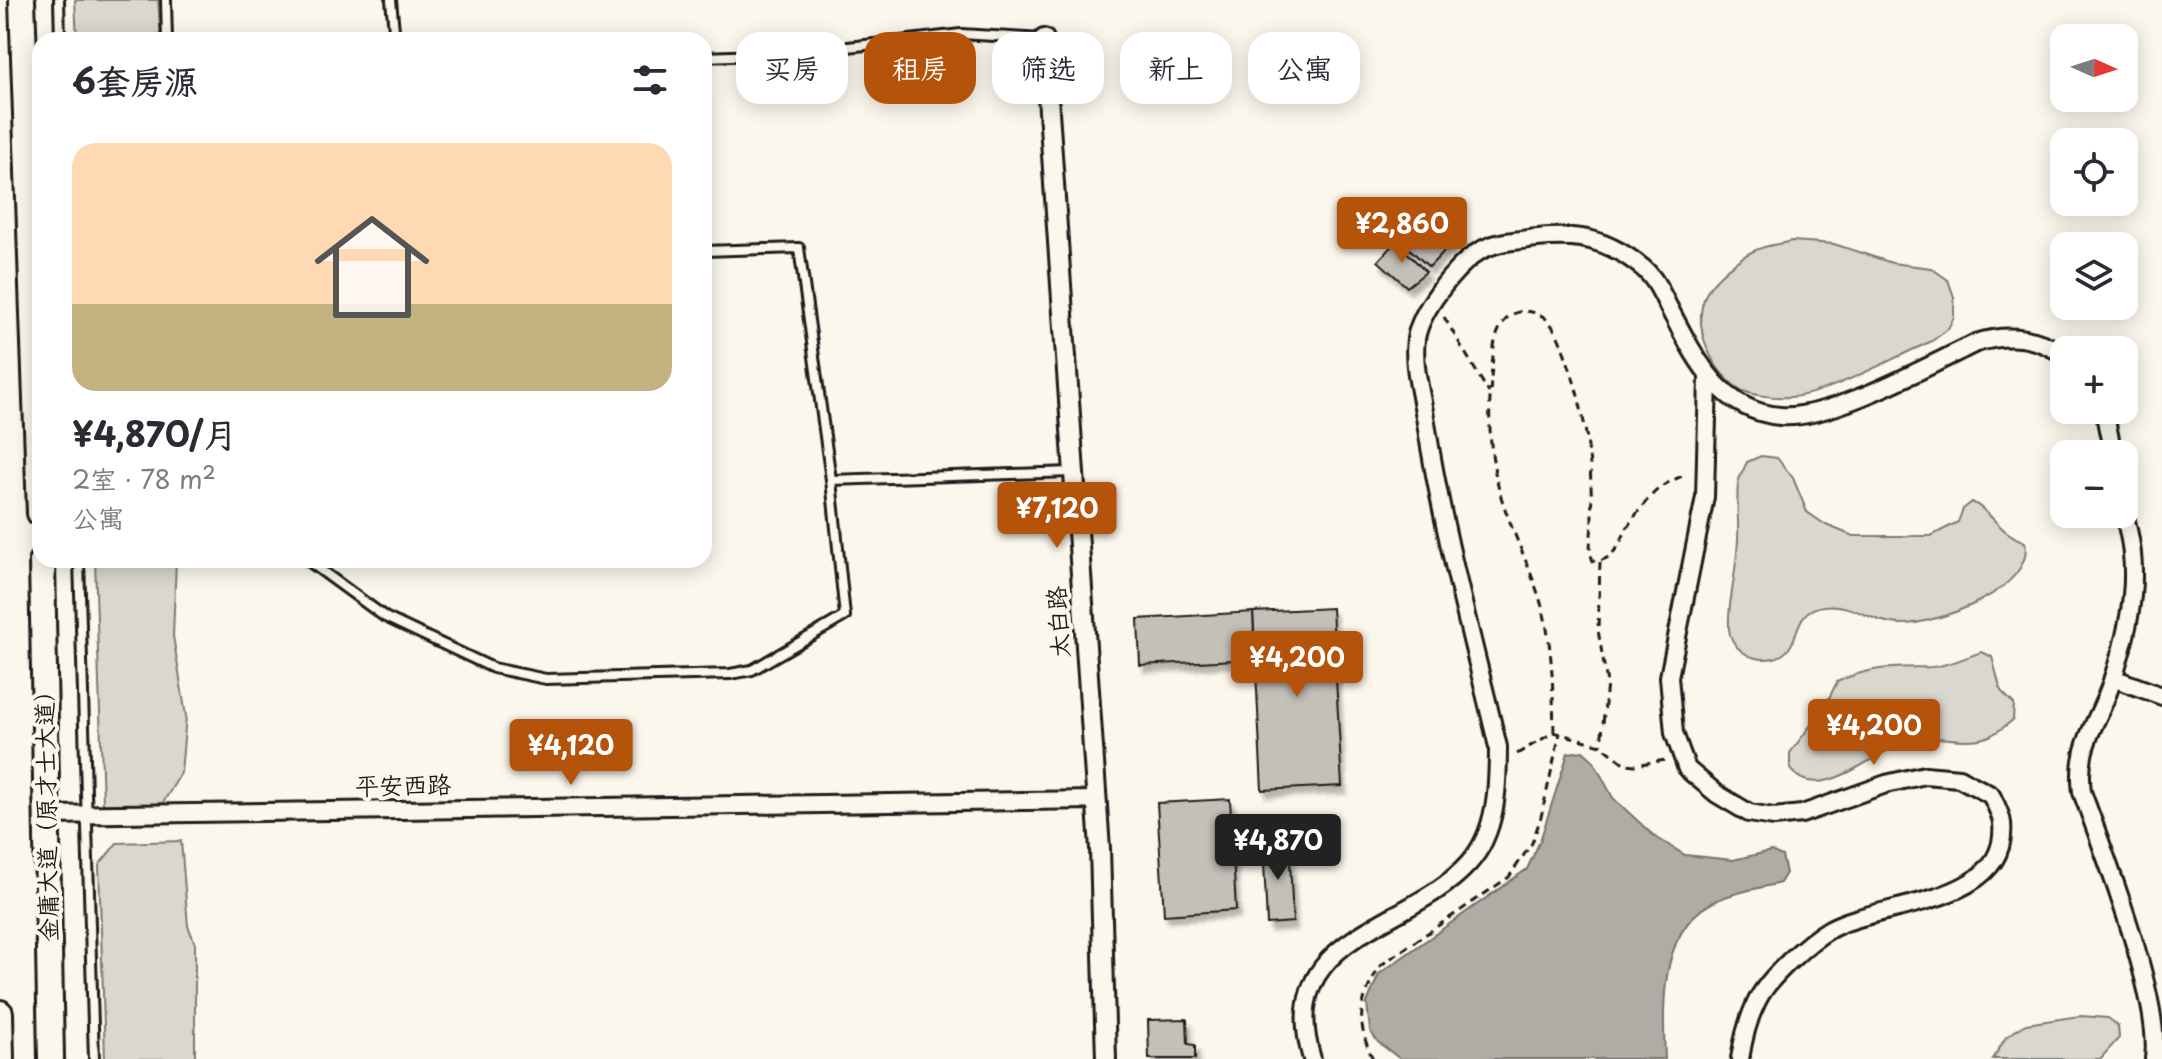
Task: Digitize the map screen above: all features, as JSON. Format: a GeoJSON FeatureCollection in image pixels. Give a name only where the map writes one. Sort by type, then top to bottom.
{"type":"FeatureCollection","features":[{"type":"Feature","properties":{"kind":"main road"},"geometry":{"type":"LineString","coordinates":[[22,0],[32,285]]}},
{"type":"Feature","properties":{"kind":"main road","name":"金庸大道（原才士大道）"},"geometry":{"type":"LineString","coordinates":[[42,568],[51,1059]]}},
{"type":"Feature","properties":{"kind":"main road"},"geometry":{"type":"LineString","coordinates":[[0,1013],[1,1059]]}},
{"type":"Feature","properties":{"kind":"street","name":"太白路"},"geometry":{"type":"LineString","coordinates":[[1048,104],[1096,800],[1106,1059]]}},
{"type":"Feature","properties":{"kind":"street"},"geometry":{"type":"LineString","coordinates":[[1312,1059],[1304,1022],[1306,1003],[1331,956],[1354,938],[1449,882],[1470,863],[1487,836],[1498,784],[1495,733],[1439,503],[1417,364],[1416,339],[1422,319],[1460,268],[1479,251],[1503,242],[1557,236],[1590,238],[1625,254],[1647,271],[1708,377],[1735,401],[1779,417],[1832,408],[1990,338],[2010,336],[2034,340],[2050,348]]}},
{"type":"Feature","properties":{"kind":"street"},"geometry":{"type":"LineString","coordinates":[[1708,377],[1706,470],[1700,527],[1669,677],[1674,733],[1687,769],[1717,794],[1749,813],[1774,817],[1802,814],[1886,784],[1925,775],[1959,778],[1991,795],[2002,822],[2000,848],[1985,873],[1948,893],[1833,928],[1804,948],[1758,998],[1743,1037],[1740,1059]]}},
{"type":"Feature","properties":{"kind":"street"},"geometry":{"type":"LineString","coordinates":[[2127,528],[2133,556],[2128,625],[2113,678],[2083,748],[2080,763],[2082,792],[2146,959],[2160,1018],[2161,1033],[2154,1059]]}},
{"type":"Feature","properties":{"kind":"street"},"geometry":{"type":"LineString","coordinates":[[2113,678],[2162,696]]}},
{"type":"Feature","properties":{"kind":"street","name":"平安西路"},"geometry":{"type":"LineString","coordinates":[[47,815],[1096,800]]}},
{"type":"Feature","properties":{"kind":"lane"},"geometry":{"type":"LineString","coordinates":[[59,0],[60,32]]}},
{"type":"Feature","properties":{"kind":"lane"},"geometry":{"type":"LineString","coordinates":[[166,0],[167,32]]}},
{"type":"Feature","properties":{"kind":"lane"},"geometry":{"type":"LineString","coordinates":[[391,0],[394,32]]}},
{"type":"Feature","properties":{"kind":"lane"},"geometry":{"type":"LineString","coordinates":[[712,57],[787,54],[961,34],[992,36]]}},
{"type":"Feature","properties":{"kind":"lane"},"geometry":{"type":"LineString","coordinates":[[318,568],[385,617],[493,668],[546,679],[730,674],[752,670],[845,616],[831,480],[799,248],[712,251]]}},
{"type":"Feature","properties":{"kind":"lane"},"geometry":{"type":"LineString","coordinates":[[831,480],[1072,472]]}},
{"type":"Feature","properties":{"kind":"lane"},"geometry":{"type":"LineString","coordinates":[[79,568],[94,1059]]}},
{"type":"Feature","properties":{"kind":"path"},"geometry":{"type":"LineString","coordinates":[[1432,303],[1451,324],[1489,393]]}},
{"type":"Feature","properties":{"kind":"path"},"geometry":{"type":"LineString","coordinates":[[1554,732],[1547,628],[1497,479],[1489,434],[1489,393],[1495,337],[1501,321],[1511,314],[1526,311],[1538,314],[1547,320],[1558,336],[1584,420],[1590,465],[1590,551],[1593,561],[1600,562],[1610,557],[1630,523],[1666,483],[1688,473],[1706,470]]}},
{"type":"Feature","properties":{"kind":"path"},"geometry":{"type":"LineString","coordinates":[[1600,562],[1598,630],[1607,683],[1601,745]]}},
{"type":"Feature","properties":{"kind":"path"},"geometry":{"type":"LineString","coordinates":[[1498,761],[1525,751],[1554,732],[1601,745],[1625,764],[1635,765],[1682,754]]}},
{"type":"Feature","properties":{"kind":"path"},"geometry":{"type":"LineString","coordinates":[[1373,1059],[1363,1040],[1361,1025],[1362,1004],[1369,984],[1381,965],[1509,877],[1532,843],[1560,733]]}},
{"type":"Feature","properties":{"kind":"shaded area"},"geometry":{"type":"Polygon","coordinates":[[[75,0],[158,0],[160,32],[77,32],[75,0]]]}},
{"type":"Feature","properties":{"kind":"shaded area"},"geometry":{"type":"Polygon","coordinates":[[[1792,241],[1834,244],[1892,263],[1931,268],[1948,280],[1954,297],[1954,317],[1948,329],[1932,341],[1823,390],[1805,395],[1772,397],[1741,390],[1721,372],[1707,348],[1701,320],[1706,294],[1721,275],[1743,257],[1760,248],[1792,241]]]}},
{"type":"Feature","properties":{"kind":"shaded area"},"geometry":{"type":"Polygon","coordinates":[[[1761,456],[1777,458],[1793,478],[1807,512],[1826,525],[1853,536],[1931,536],[1958,522],[1963,509],[1972,502],[2008,533],[2025,542],[2024,559],[2015,575],[2000,589],[1958,611],[1916,623],[1900,624],[1843,607],[1824,606],[1812,609],[1805,615],[1784,654],[1767,659],[1748,655],[1733,642],[1729,632],[1729,616],[1737,547],[1738,484],[1747,462],[1761,456]]]}},
{"type":"Feature","properties":{"kind":"shaded area"},"geometry":{"type":"Polygon","coordinates":[[[95,568],[176,568],[173,636],[186,716],[181,773],[161,806],[112,808],[103,804],[95,568]]]}},
{"type":"Feature","properties":{"kind":"shaded area"},"geometry":{"type":"Polygon","coordinates":[[[1982,652],[1992,657],[2001,691],[2014,704],[2013,720],[1994,734],[1969,740],[1912,739],[1850,772],[1817,782],[1803,779],[1790,769],[1790,753],[1825,706],[1837,682],[1873,670],[1938,666],[1982,652]]]}},
{"type":"Feature","properties":{"kind":"shaded area"},"geometry":{"type":"Polygon","coordinates":[[[1583,751],[1593,760],[1613,798],[1654,836],[1685,855],[1733,860],[1771,851],[1782,856],[1786,873],[1780,883],[1720,899],[1700,911],[1685,927],[1668,968],[1664,1014],[1665,1059],[1400,1059],[1378,1042],[1370,1031],[1367,1003],[1379,974],[1527,869],[1540,841],[1568,753],[1583,751]]]}},
{"type":"Feature","properties":{"kind":"shaded area"},"geometry":{"type":"Polygon","coordinates":[[[181,841],[188,926],[195,943],[195,1059],[105,1059],[99,865],[117,843],[181,841]]]}},
{"type":"Feature","properties":{"kind":"shaded area"},"geometry":{"type":"Polygon","coordinates":[[[2080,1016],[2108,1018],[2118,1026],[2119,1038],[2100,1059],[1993,1059],[2006,1037],[2026,1024],[2080,1016]]]}},
{"type":"Feature","properties":{"kind":"building"},"geometry":{"type":"Polygon","coordinates":[[[1429,216],[1454,241],[1429,267],[1403,243],[1429,216]]]}},
{"type":"Feature","properties":{"kind":"building"},"geometry":{"type":"Polygon","coordinates":[[[1396,241],[1426,272],[1407,287],[1378,261],[1396,241]]]}},
{"type":"Feature","properties":{"kind":"building"},"geometry":{"type":"Polygon","coordinates":[[[1332,608],[1342,786],[1262,790],[1253,612],[1332,608]]]}},
{"type":"Feature","properties":{"kind":"building"},"geometry":{"type":"Polygon","coordinates":[[[1253,612],[1255,659],[1140,665],[1138,619],[1253,612]]]}},
{"type":"Feature","properties":{"kind":"building"},"geometry":{"type":"Polygon","coordinates":[[[1230,799],[1236,910],[1164,915],[1157,803],[1230,799]]]}},
{"type":"Feature","properties":{"kind":"building"},"geometry":{"type":"Polygon","coordinates":[[[1289,840],[1293,922],[1267,924],[1263,842],[1289,840]]]}},
{"type":"Feature","properties":{"kind":"building"},"geometry":{"type":"Polygon","coordinates":[[[1187,1019],[1188,1044],[1195,1045],[1195,1059],[1149,1059],[1148,1020],[1187,1019]]]}}]}
